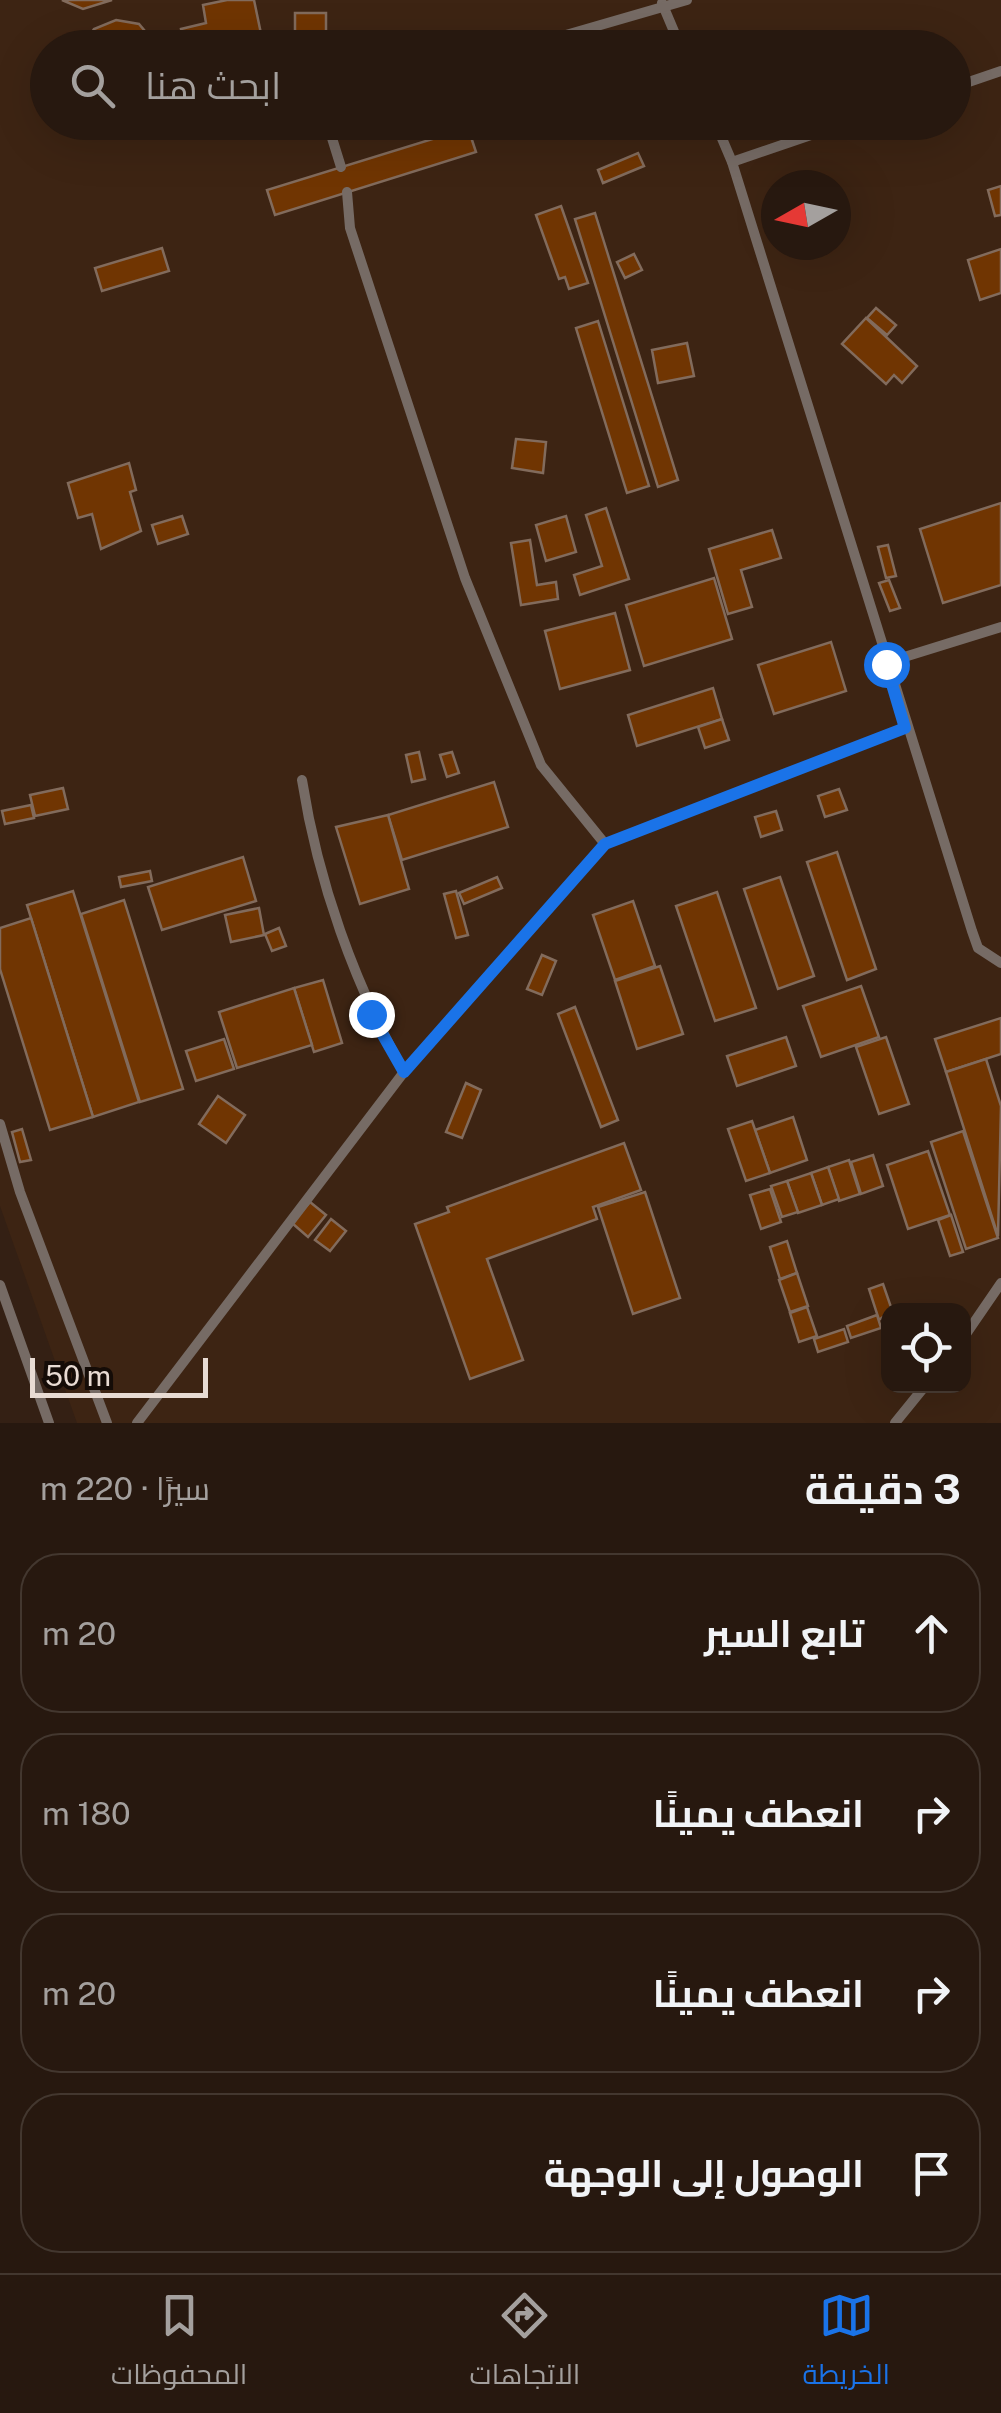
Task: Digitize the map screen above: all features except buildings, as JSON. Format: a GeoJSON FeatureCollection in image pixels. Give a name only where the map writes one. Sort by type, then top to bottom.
{"type":"FeatureCollection","features":[{"type":"Feature","properties":{"kind":"lane"},"geometry":{"type":"LineString","coordinates":[[577,30],[662,3],[687,0]]}},
{"type":"Feature","properties":{"kind":"lane"},"geometry":{"type":"LineString","coordinates":[[662,3],[674,30]]}},
{"type":"Feature","properties":{"kind":"lane"},"geometry":{"type":"LineString","coordinates":[[971,81],[1001,71]]}},
{"type":"Feature","properties":{"kind":"lane"},"geometry":{"type":"LineString","coordinates":[[332,140],[341,168]]}},
{"type":"Feature","properties":{"kind":"lane"},"geometry":{"type":"LineString","coordinates":[[723,140],[905,728],[978,948],[1001,963]]}},
{"type":"Feature","properties":{"kind":"lane"},"geometry":{"type":"LineString","coordinates":[[732,162],[796,140]]}},
{"type":"Feature","properties":{"kind":"lane"},"geometry":{"type":"LineString","coordinates":[[347,192],[350,228],[466,578],[541,764],[605,844]]}},
{"type":"Feature","properties":{"kind":"lane"},"geometry":{"type":"LineString","coordinates":[[886,664],[1001,627]]}},
{"type":"Feature","properties":{"kind":"lane"},"geometry":{"type":"LineString","coordinates":[[137,1423],[404,1072],[605,844],[905,728]]}},
{"type":"Feature","properties":{"kind":"lane"},"geometry":{"type":"LineString","coordinates":[[302,780],[312,844],[359,980],[371,1014],[404,1072]]}},
{"type":"Feature","properties":{"kind":"lane"},"geometry":{"type":"LineString","coordinates":[[0,1124],[20,1192],[107,1423]]}},
{"type":"Feature","properties":{"kind":"lane"},"geometry":{"type":"LineString","coordinates":[[971,1327],[1001,1282]]}},
{"type":"Feature","properties":{"kind":"lane"},"geometry":{"type":"LineString","coordinates":[[0,1285],[49,1423]]}},
{"type":"Feature","properties":{"kind":"lane"},"geometry":{"type":"LineString","coordinates":[[894,1423],[919,1393]]}},
{"type":"Feature","properties":{"kind":"shaded area"},"geometry":{"type":"Polygon","coordinates":[[[0,0],[1001,0],[1001,1423],[77,1423],[0,1206],[0,0]]]}},
{"type":"Feature","properties":{"kind":"route"},"geometry":{"type":"LineString","coordinates":[[371,1014],[404,1072],[605,844],[905,728],[886,664]]}}]}
